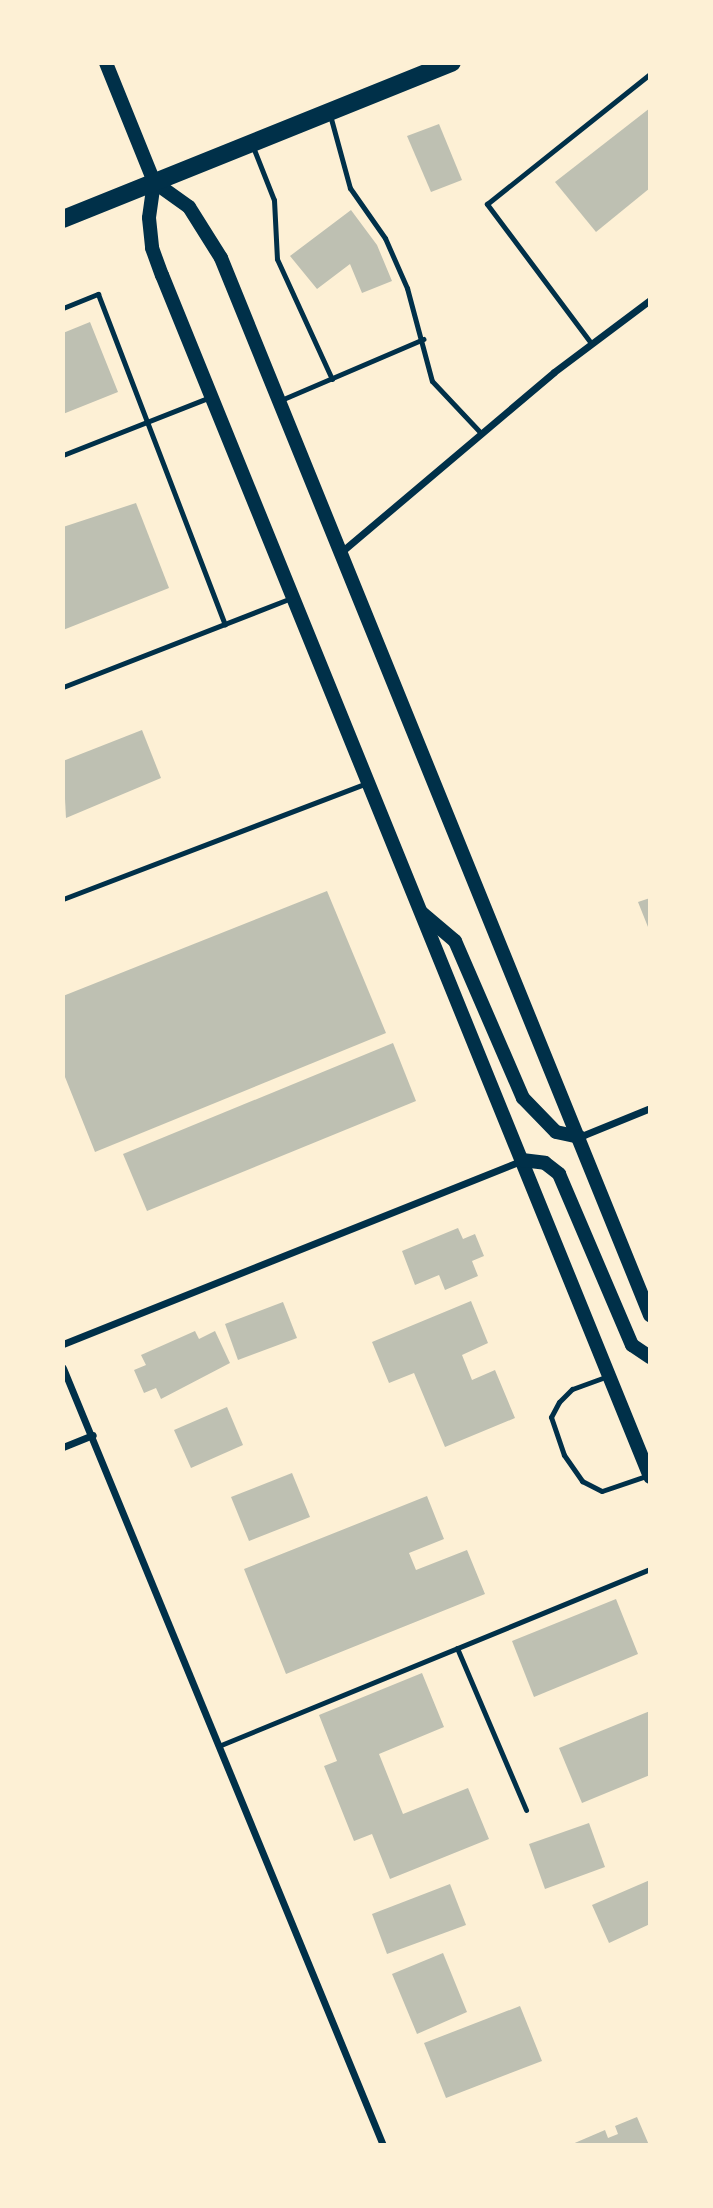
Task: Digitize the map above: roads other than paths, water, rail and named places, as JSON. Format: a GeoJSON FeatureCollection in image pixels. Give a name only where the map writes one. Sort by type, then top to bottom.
{"type":"FeatureCollection","features":[{"type":"Feature","properties":{"kind":"main road"},"geometry":{"type":"LineString","coordinates":[[106,63],[154,182],[149,218],[152,248],[291,598],[649,1476]]}},
{"type":"Feature","properties":{"kind":"main road"},"geometry":{"type":"LineString","coordinates":[[63,219],[452,63]]}},
{"type":"Feature","properties":{"kind":"main road"},"geometry":{"type":"LineString","coordinates":[[154,182],[189,207],[205,226],[279,401],[650,1315]]}},
{"type":"Feature","properties":{"kind":"main road"},"geometry":{"type":"LineString","coordinates":[[419,910],[455,942],[523,1098],[556,1132],[579,1137]]}},
{"type":"Feature","properties":{"kind":"main road"},"geometry":{"type":"LineString","coordinates":[[522,1160],[545,1163],[559,1174],[632,1345],[650,1357]]}},
{"type":"Feature","properties":{"kind":"street"},"geometry":{"type":"LineString","coordinates":[[340,553],[481,433],[650,300]]}},
{"type":"Feature","properties":{"kind":"street"},"geometry":{"type":"LineString","coordinates":[[579,1137],[650,1108]]}},
{"type":"Feature","properties":{"kind":"street"},"geometry":{"type":"LineString","coordinates":[[63,1345],[522,1160]]}},
{"type":"Feature","properties":{"kind":"street"},"geometry":{"type":"LineString","coordinates":[[63,1368],[221,1745],[383,2145]]}},
{"type":"Feature","properties":{"kind":"street"},"geometry":{"type":"LineString","coordinates":[[63,1447],[93,1435]]}},
{"type":"Feature","properties":{"kind":"lane"},"geometry":{"type":"LineString","coordinates":[[592,343],[487,204],[650,74]]}},
{"type":"Feature","properties":{"kind":"lane"},"geometry":{"type":"LineString","coordinates":[[329,112],[350,188],[385,237],[424,339],[432,381],[481,433]]}},
{"type":"Feature","properties":{"kind":"lane"},"geometry":{"type":"LineString","coordinates":[[252,144],[274,200],[277,259],[332,379]]}},
{"type":"Feature","properties":{"kind":"lane"},"geometry":{"type":"LineString","coordinates":[[63,308],[98,294],[225,624]]}},
{"type":"Feature","properties":{"kind":"lane"},"geometry":{"type":"LineString","coordinates":[[279,401],[424,339]]}},
{"type":"Feature","properties":{"kind":"lane"},"geometry":{"type":"LineString","coordinates":[[63,455],[210,397]]}},
{"type":"Feature","properties":{"kind":"lane"},"geometry":{"type":"LineString","coordinates":[[63,688],[291,598]]}},
{"type":"Feature","properties":{"kind":"lane"},"geometry":{"type":"LineString","coordinates":[[63,899],[367,783]]}},
{"type":"Feature","properties":{"kind":"lane"},"geometry":{"type":"LineString","coordinates":[[608,1376],[572,1389],[559,1402],[551,1417],[565,1455],[582,1481],[602,1491],[649,1476]]}},
{"type":"Feature","properties":{"kind":"lane"},"geometry":{"type":"LineString","coordinates":[[221,1745],[650,1569]]}},
{"type":"Feature","properties":{"kind":"lane"},"geometry":{"type":"LineString","coordinates":[[457,1648],[526,1810]]}}]}
